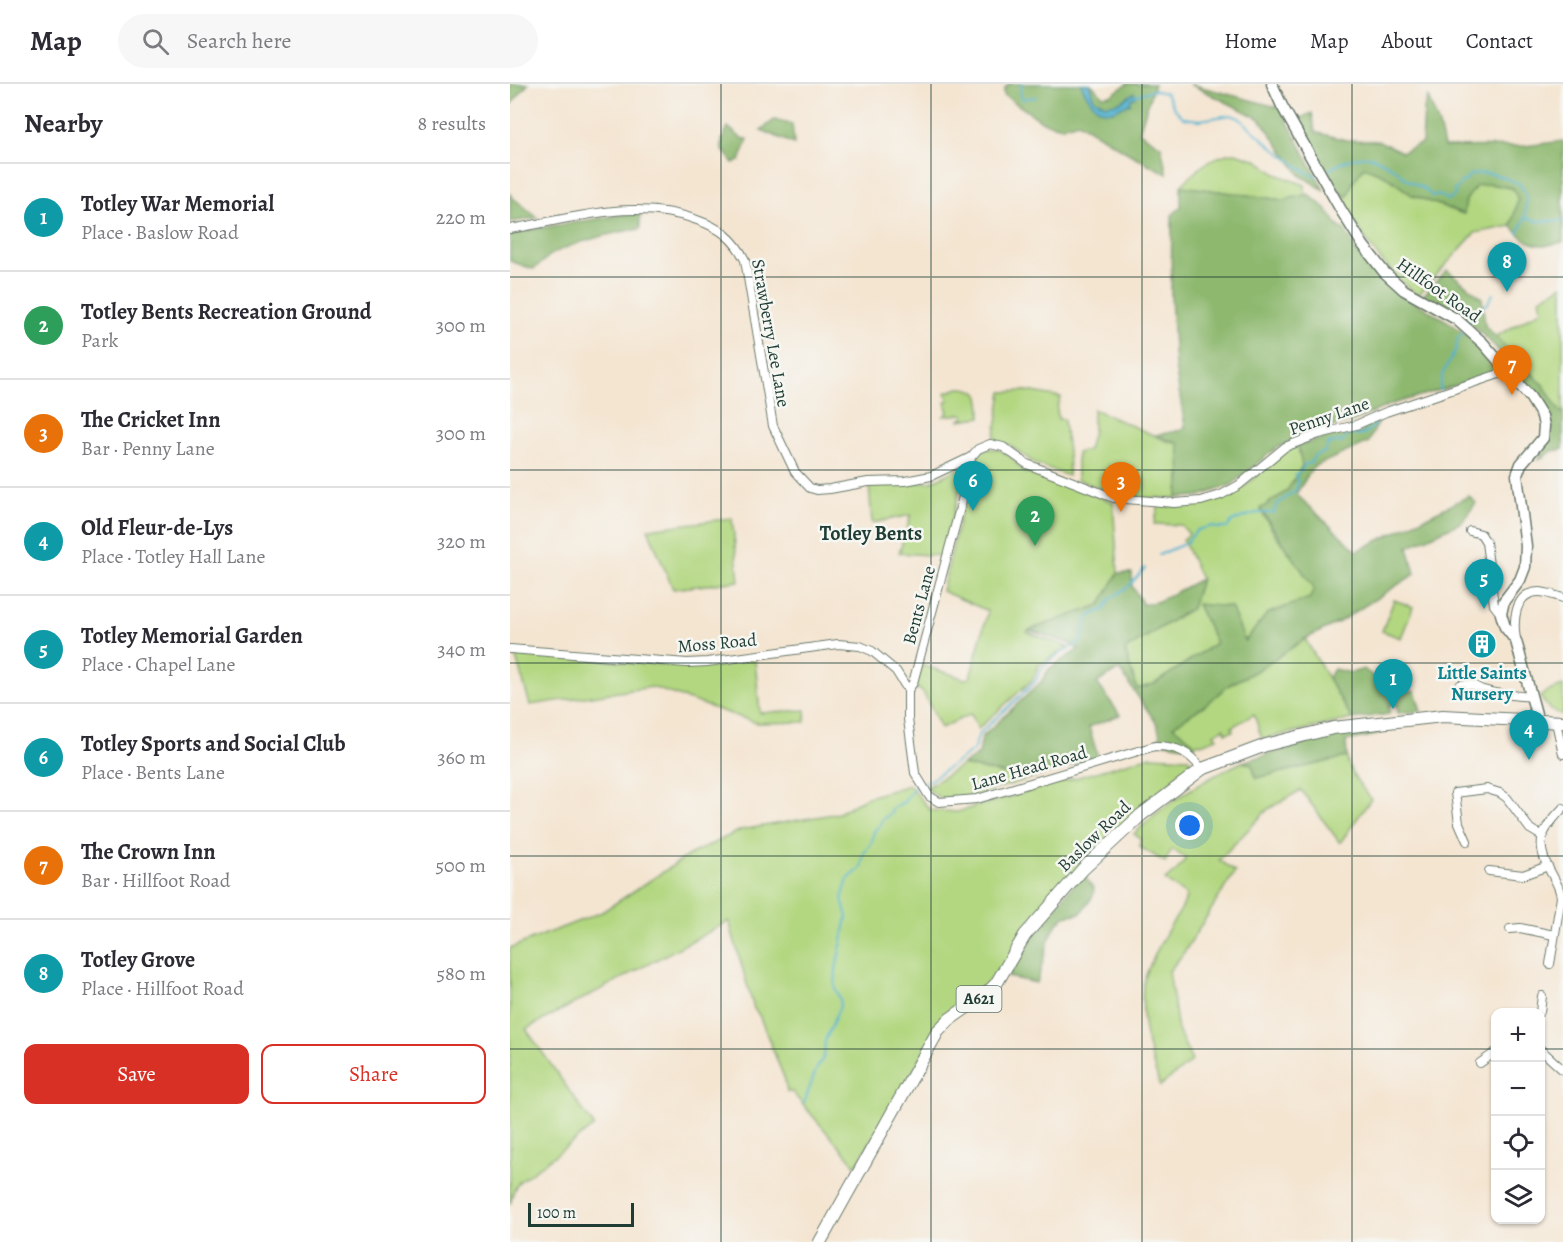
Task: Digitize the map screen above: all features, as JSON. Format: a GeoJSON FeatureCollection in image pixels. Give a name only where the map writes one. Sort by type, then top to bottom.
{"type":"FeatureCollection","features":[{"type":"Feature","properties":{"kind":"main road","name":"Baslow Road"},"geometry":{"type":"LineString","coordinates":[[820,1242],[938,1031],[996,984],[1025,935],[1083,869],[1141,815],[1202,769],[1266,745],[1333,728],[1443,716],[1559,722]]}},
{"type":"Feature","properties":{"kind":"street","name":"Hillfoot Road"},"geometry":{"type":"LineString","coordinates":[[1272,84],[1283,108],[1341,210],[1363,245],[1384,272],[1404,290],[1456,319],[1490,350],[1530,396],[1542,416],[1545,430],[1543,438],[1518,470],[1526,546],[1525,567],[1520,580],[1504,601],[1501,614]]}},
{"type":"Feature","properties":{"kind":"street","name":"Strawberry Lee Lane"},"geometry":{"type":"LineString","coordinates":[[510,229],[642,209],[671,212],[723,231],[737,244],[746,267],[773,426],[795,472],[812,489],[830,489],[868,482],[920,479],[946,471],[971,457]]}},
{"type":"Feature","properties":{"kind":"street","name":"Penny Lane"},"geometry":{"type":"LineString","coordinates":[[971,457],[985,445],[995,445],[1003,447],[1027,464],[1114,498],[1174,503],[1201,501],[1221,495],[1239,485],[1285,447],[1320,434],[1356,425],[1386,412],[1508,371]]}},
{"type":"Feature","properties":{"kind":"street","name":"Bents Lane"},"geometry":{"type":"LineString","coordinates":[[908,690],[913,682],[939,591],[968,478],[971,457]]}},
{"type":"Feature","properties":{"kind":"street"},"geometry":{"type":"LineString","coordinates":[[1470,531],[1481,534],[1486,542],[1494,605],[1501,614],[1505,627],[1516,641]]}},
{"type":"Feature","properties":{"kind":"street"},"geometry":{"type":"LineString","coordinates":[[1538,721],[1516,641],[1515,616],[1522,601],[1535,592],[1563,598]]}},
{"type":"Feature","properties":{"kind":"street","name":"Moss Road"},"geometry":{"type":"LineString","coordinates":[[510,649],[687,663],[849,644],[864,647],[888,663],[908,690]]}},
{"type":"Feature","properties":{"kind":"street"},"geometry":{"type":"LineString","coordinates":[[1460,685],[1470,684],[1486,691],[1531,698]]}},
{"type":"Feature","properties":{"kind":"street","name":"Lane Head Road"},"geometry":{"type":"LineString","coordinates":[[908,690],[908,719],[915,773],[929,796],[939,802],[977,800],[1155,746],[1178,749],[1188,753],[1202,769]]}},
{"type":"Feature","properties":{"kind":"street"},"geometry":{"type":"LineString","coordinates":[[1559,722],[1563,754]]}},
{"type":"Feature","properties":{"kind":"street"},"geometry":{"type":"LineString","coordinates":[[1467,841],[1459,824],[1455,793],[1486,789],[1504,795],[1530,829],[1542,836]]}},
{"type":"Feature","properties":{"kind":"street"},"geometry":{"type":"LineString","coordinates":[[1550,963],[1561,897],[1542,852],[1542,836],[1548,824],[1563,808]]}},
{"type":"Feature","properties":{"kind":"street"},"geometry":{"type":"LineString","coordinates":[[1489,871],[1523,875],[1548,866]]}},
{"type":"Feature","properties":{"kind":"street"},"geometry":{"type":"LineString","coordinates":[[1510,929],[1520,928],[1554,935]]}},
{"type":"Feature","properties":{"kind":"street"},"geometry":{"type":"LineString","coordinates":[[1540,1008],[1542,996]]}},
{"type":"Feature","properties":{"kind":"street"},"geometry":{"type":"LineString","coordinates":[[1545,1054],[1563,1070]]}},
{"type":"Feature","properties":{"kind":"street"},"geometry":{"type":"LineString","coordinates":[[1480,1063],[1491,1055]]}},
{"type":"Feature","properties":{"kind":"green space"},"geometry":{"type":"Polygon","coordinates":[[[510,84],[528,84],[510,106],[510,84]]]}},
{"type":"Feature","properties":{"kind":"green space"},"geometry":{"type":"Polygon","coordinates":[[[1009,84],[1091,84],[1103,96],[1111,95],[1127,84],[1154,84],[1139,132],[1161,146],[1167,174],[1078,122],[1062,127],[1043,122],[1004,95],[1004,89],[1009,84]]]}},
{"type":"Feature","properties":{"kind":"green space"},"geometry":{"type":"Polygon","coordinates":[[[1190,84],[1280,108],[1324,190],[1301,176],[1260,119],[1190,84]]]}},
{"type":"Feature","properties":{"kind":"green space"},"geometry":{"type":"Polygon","coordinates":[[[1428,97],[1439,125],[1444,147],[1525,146],[1563,141],[1563,242],[1547,245],[1534,244],[1523,238],[1511,226],[1518,200],[1513,188],[1490,184],[1476,186],[1466,200],[1464,214],[1412,195],[1386,176],[1364,167],[1353,182],[1347,197],[1334,189],[1295,120],[1312,113],[1315,132],[1346,140],[1379,141],[1402,152],[1422,143],[1424,109],[1428,97]]]}},
{"type":"Feature","properties":{"kind":"green space"},"geometry":{"type":"Polygon","coordinates":[[[774,120],[792,124],[794,144],[761,130],[774,120]]]}},
{"type":"Feature","properties":{"kind":"green space"},"geometry":{"type":"Polygon","coordinates":[[[728,127],[741,138],[748,139],[740,161],[733,163],[722,149],[722,140],[728,127]]]}},
{"type":"Feature","properties":{"kind":"green space"},"geometry":{"type":"Polygon","coordinates":[[[1235,153],[1257,160],[1276,174],[1305,185],[1305,196],[1283,200],[1181,186],[1211,160],[1235,153]]]}},
{"type":"Feature","properties":{"kind":"green space"},"geometry":{"type":"Polygon","coordinates":[[[1364,166],[1386,176],[1412,195],[1463,214],[1466,200],[1476,186],[1490,184],[1514,189],[1518,200],[1511,226],[1475,233],[1418,295],[1404,284],[1381,259],[1334,189],[1347,197],[1353,182],[1364,166]]]}},
{"type":"Feature","properties":{"kind":"green space"},"geometry":{"type":"Polygon","coordinates":[[[1181,186],[1283,200],[1308,194],[1325,208],[1339,227],[1345,230],[1358,253],[1375,273],[1409,299],[1463,332],[1498,364],[1498,370],[1495,374],[1392,404],[1353,421],[1313,432],[1276,448],[1231,485],[1200,496],[1177,498],[1181,477],[1179,444],[1156,435],[1182,430],[1185,427],[1175,366],[1171,296],[1172,215],[1181,207],[1181,186]]]}},
{"type":"Feature","properties":{"kind":"green space"},"geometry":{"type":"Polygon","coordinates":[[[510,194],[512,197],[538,218],[510,222],[510,194]]]}},
{"type":"Feature","properties":{"kind":"green space"},"geometry":{"type":"Polygon","coordinates":[[[640,212],[640,229],[606,235],[567,247],[548,257],[533,269],[510,261],[510,233],[640,212]]]}},
{"type":"Feature","properties":{"kind":"green space"},"geometry":{"type":"Polygon","coordinates":[[[1447,270],[1482,298],[1485,326],[1544,386],[1560,412],[1563,412],[1563,449],[1552,451],[1538,460],[1549,440],[1551,426],[1548,416],[1532,390],[1478,330],[1458,316],[1421,298],[1447,270]]]}},
{"type":"Feature","properties":{"kind":"green space"},"geometry":{"type":"Polygon","coordinates":[[[1563,285],[1563,412],[1560,412],[1544,386],[1495,337],[1542,310],[1540,299],[1563,285]]]}},
{"type":"Feature","properties":{"kind":"green space"},"geometry":{"type":"Polygon","coordinates":[[[959,388],[976,392],[981,405],[981,417],[959,420],[964,418],[963,414],[944,416],[948,413],[945,402],[949,400],[945,393],[959,388]]]}},
{"type":"Feature","properties":{"kind":"green space"},"geometry":{"type":"Polygon","coordinates":[[[1027,391],[1061,397],[1057,408],[1058,419],[1064,419],[1068,476],[1036,464],[1009,445],[994,440],[1002,392],[1027,391]]]}},
{"type":"Feature","properties":{"kind":"green space"},"geometry":{"type":"Polygon","coordinates":[[[1093,409],[1179,444],[1181,467],[1177,498],[1133,498],[1110,493],[1077,479],[1077,453],[1088,450],[1093,431],[1093,409]]]}},
{"type":"Feature","properties":{"kind":"green space"},"geometry":{"type":"Polygon","coordinates":[[[1380,418],[1369,442],[1313,467],[1296,494],[1357,551],[1469,496],[1476,503],[1462,522],[1408,547],[1415,574],[1339,622],[1305,639],[1256,671],[1229,685],[1205,705],[1173,726],[1193,742],[1194,747],[1159,742],[1157,724],[1119,669],[1097,683],[1120,715],[1089,727],[1098,757],[1028,779],[962,765],[979,754],[982,737],[1041,682],[1049,669],[1079,649],[1029,630],[1100,605],[1118,573],[1132,573],[1132,586],[1143,605],[1159,601],[1201,579],[1192,608],[1125,650],[1137,689],[1154,684],[1216,643],[1197,604],[1231,607],[1245,641],[1267,614],[1310,598],[1314,588],[1260,509],[1287,491],[1302,466],[1298,446],[1350,430],[1357,433],[1362,432],[1368,423],[1380,418]]]}},
{"type":"Feature","properties":{"kind":"green space"},"geometry":{"type":"Polygon","coordinates":[[[1298,446],[1302,466],[1287,491],[1260,509],[1274,533],[1315,588],[1310,598],[1267,614],[1245,641],[1197,604],[1216,643],[1154,684],[1136,690],[1125,650],[1192,608],[1201,579],[1183,540],[1189,534],[1181,525],[1154,524],[1158,508],[1225,497],[1241,489],[1286,450],[1298,446]]]}},
{"type":"Feature","properties":{"kind":"green space"},"geometry":{"type":"Polygon","coordinates":[[[1000,450],[1005,453],[1025,473],[1038,472],[1113,502],[1118,573],[1100,605],[1027,632],[1068,647],[1039,665],[1032,680],[978,729],[971,714],[941,728],[923,692],[914,687],[922,665],[965,679],[970,678],[988,611],[942,591],[974,459],[981,451],[1000,450]]]}},
{"type":"Feature","properties":{"kind":"green space"},"geometry":{"type":"Polygon","coordinates":[[[966,465],[943,556],[899,553],[911,515],[872,523],[869,485],[931,482],[966,465]]]}},
{"type":"Feature","properties":{"kind":"green space"},"geometry":{"type":"Polygon","coordinates":[[[732,518],[739,581],[673,589],[648,529],[732,518]]]}},
{"type":"Feature","properties":{"kind":"green space"},"geometry":{"type":"Polygon","coordinates":[[[1394,600],[1413,607],[1401,638],[1382,631],[1394,600]]]}},
{"type":"Feature","properties":{"kind":"green space"},"geometry":{"type":"Polygon","coordinates":[[[1305,639],[1352,719],[1262,739],[1254,714],[1232,727],[1233,731],[1226,733],[1224,728],[1214,734],[1217,738],[1198,743],[1194,747],[1193,742],[1172,726],[1205,705],[1229,685],[1256,671],[1305,639]]]}},
{"type":"Feature","properties":{"kind":"green space"},"geometry":{"type":"Polygon","coordinates":[[[515,654],[690,666],[755,660],[760,713],[806,710],[805,722],[757,723],[652,687],[530,705],[515,654]]]}},
{"type":"Feature","properties":{"kind":"green space"},"geometry":{"type":"Polygon","coordinates":[[[1334,669],[1351,673],[1364,669],[1399,692],[1415,691],[1421,711],[1398,713],[1397,706],[1389,706],[1389,714],[1352,719],[1328,678],[1334,669]]]}},
{"type":"Feature","properties":{"kind":"green space"},"geometry":{"type":"Polygon","coordinates":[[[1563,686],[1563,715],[1550,710],[1540,697],[1546,692],[1563,686]]]}},
{"type":"Feature","properties":{"kind":"green space"},"geometry":{"type":"Polygon","coordinates":[[[1377,729],[1379,732],[1376,735],[1346,741],[1347,757],[1256,778],[1252,764],[1242,762],[1351,730],[1377,729]]]}},
{"type":"Feature","properties":{"kind":"green space"},"geometry":{"type":"Polygon","coordinates":[[[1151,756],[1189,758],[1192,764],[1183,769],[1087,860],[991,983],[944,1019],[856,1166],[792,1092],[787,1092],[785,1080],[759,1015],[754,1009],[729,921],[526,1029],[594,1126],[519,1182],[510,1205],[510,948],[602,912],[689,855],[741,830],[839,813],[865,798],[909,785],[930,810],[957,812],[1151,756]]]}},
{"type":"Feature","properties":{"kind":"green space"},"geometry":{"type":"Polygon","coordinates":[[[1347,757],[1353,774],[1371,799],[1340,843],[1301,790],[1268,809],[1219,860],[1235,872],[1183,954],[1169,971],[1178,1030],[1192,1061],[1160,1086],[1144,1025],[1143,986],[1152,960],[1185,900],[1186,895],[1165,880],[1186,858],[1172,849],[1165,862],[1140,847],[1140,838],[1134,834],[1158,812],[1185,793],[1242,762],[1252,764],[1256,778],[1347,757]]]}},
{"type":"Feature","properties":{"kind":"green space"},"geometry":{"type":"Polygon","coordinates":[[[962,765],[1028,779],[969,797],[942,799],[926,788],[962,765]]]}},
{"type":"Feature","properties":{"kind":"green space"},"geometry":{"type":"Polygon","coordinates":[[[1083,874],[1094,889],[1093,896],[1081,913],[1065,916],[1056,925],[1048,942],[1037,983],[1008,977],[1029,938],[1083,874]]]}},
{"type":"Feature","properties":{"kind":"water"},"geometry":{"type":"Polygon","coordinates":[[[1081,84],[1089,84],[1094,99],[1106,105],[1120,102],[1134,93],[1136,97],[1131,99],[1130,104],[1116,110],[1103,111],[1086,95],[1081,84]]]}},
{"type":"Feature","properties":{"kind":"waterway"},"geometry":{"type":"LineString","coordinates":[[1022,84],[1020,94],[1022,99],[1036,97]]}},
{"type":"Feature","properties":{"kind":"waterway"},"geometry":{"type":"LineString","coordinates":[[1134,96],[1152,90],[1166,93],[1174,108],[1184,118],[1200,120],[1231,115],[1239,118],[1272,147],[1309,174],[1317,176]]}},
{"type":"Feature","properties":{"kind":"waterway"},"geometry":{"type":"LineString","coordinates":[[1325,173],[1347,161],[1366,156],[1372,157],[1395,169],[1432,196],[1438,195],[1449,200],[1455,195],[1454,190],[1461,182],[1467,180],[1469,175],[1483,173],[1495,175],[1520,184],[1527,197],[1525,218],[1537,221],[1563,221]]}},
{"type":"Feature","properties":{"kind":"waterway"},"geometry":{"type":"LineString","coordinates":[[1518,234],[1525,218]]}},
{"type":"Feature","properties":{"kind":"waterway"},"geometry":{"type":"LineString","coordinates":[[1469,321],[1475,312],[1487,304],[1493,294]]}},
{"type":"Feature","properties":{"kind":"waterway"},"geometry":{"type":"LineString","coordinates":[[1440,390],[1442,375],[1456,349],[1457,340],[1463,332]]}},
{"type":"Feature","properties":{"kind":"waterway"},"geometry":{"type":"LineString","coordinates":[[1411,408],[1438,399]]}},
{"type":"Feature","properties":{"kind":"waterway"},"geometry":{"type":"LineString","coordinates":[[1159,555],[1186,543],[1197,530],[1213,526],[1227,528],[1232,521],[1256,513],[1274,513],[1276,505],[1296,490],[1298,481],[1295,475],[1302,470],[1305,464],[1311,463],[1314,456],[1325,452],[1328,443],[1338,441],[1342,443],[1348,434],[1363,435],[1375,425],[1377,419]]}},
{"type":"Feature","properties":{"kind":"waterway"},"geometry":{"type":"LineString","coordinates":[[804,1103],[816,1070],[824,1056],[825,1041],[840,1006],[840,999],[835,988],[836,969],[847,917],[842,899],[848,879],[861,868],[864,853],[872,842],[874,831],[892,812],[891,809],[904,802],[915,786],[929,781],[973,751],[979,734],[1034,683],[1042,668],[1056,656],[1081,642],[1086,621],[1092,615],[1104,610],[1110,599],[1129,586],[1145,568]]}},
{"type":"Feature","properties":{"kind":"place","name":"Totley Grove"},"geometry":{"type":"Point","coordinates":[1507,292]}},
{"type":"Feature","properties":{"kind":"place","name":"The Crown Inn"},"geometry":{"type":"Point","coordinates":[1512,395]}},
{"type":"Feature","properties":{"kind":"place","name":"Totley Sports and Social Club"},"geometry":{"type":"Point","coordinates":[973,511]}},
{"type":"Feature","properties":{"kind":"place","name":"The Cricket Inn"},"geometry":{"type":"Point","coordinates":[1121,512]}},
{"type":"Feature","properties":{"kind":"place","name":"Totley Bents Recreation Ground"},"geometry":{"type":"Point","coordinates":[1035,546]}},
{"type":"Feature","properties":{"kind":"place","name":"Totley Memorial Garden"},"geometry":{"type":"Point","coordinates":[1484,609]}},
{"type":"Feature","properties":{"kind":"place","name":"Little Saints Nursery"},"geometry":{"type":"Point","coordinates":[1482,644]}},
{"type":"Feature","properties":{"kind":"place","name":"Totley War Memorial"},"geometry":{"type":"Point","coordinates":[1393,709]}},
{"type":"Feature","properties":{"kind":"place","name":"Old Fleur-de-Lys"},"geometry":{"type":"Point","coordinates":[1529,760]}},
{"type":"Feature","properties":{"kind":"district","name":"Totley Bents"},"geometry":{"type":"Point","coordinates":[871,533]}}]}
